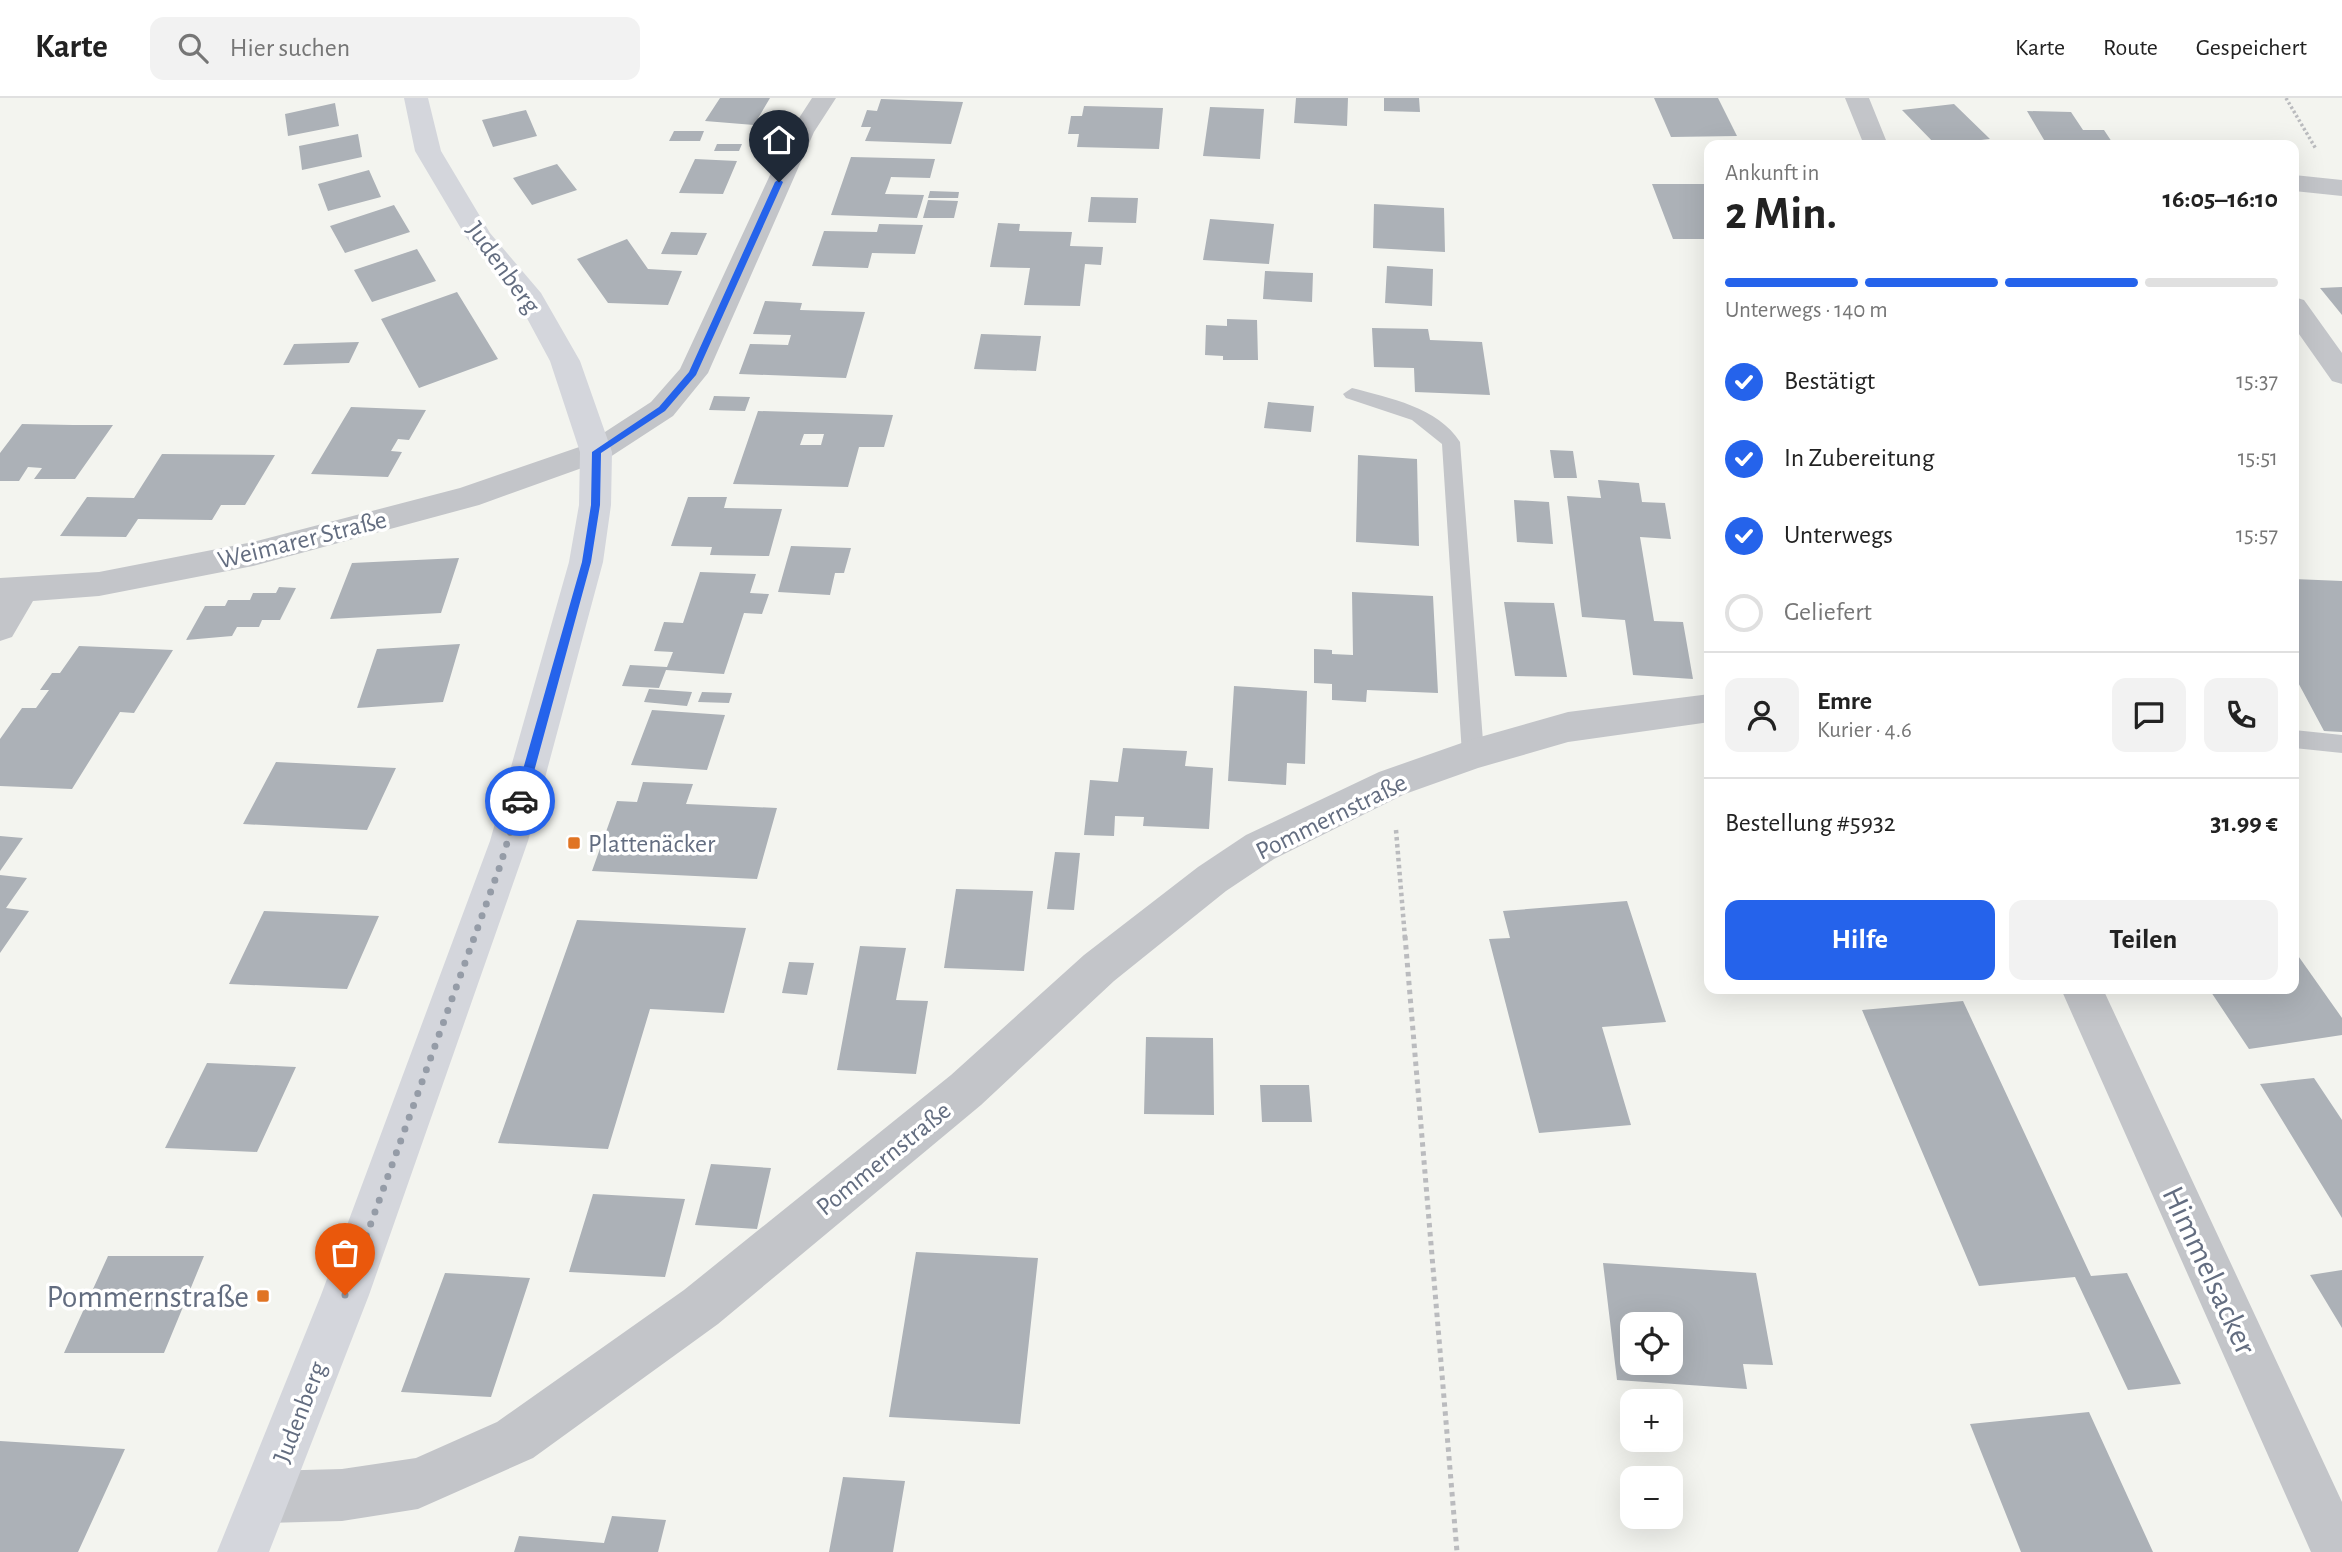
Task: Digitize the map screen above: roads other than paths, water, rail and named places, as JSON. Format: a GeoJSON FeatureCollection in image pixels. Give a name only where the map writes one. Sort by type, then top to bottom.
{"type":"FeatureCollection","features":[{"type":"Feature","properties":{"kind":"street","name":"Judenberg"},"geometry":{"type":"LineString","coordinates":[[243,1552],[345,1295],[509,841],[586,562],[596,505],[596,452],[565,360],[527,293],[479,237],[428,152],[416,98]]}},
{"type":"Feature","properties":{"kind":"street"},"geometry":{"type":"LineString","coordinates":[[596,452],[662,409],[692,373],[802,132],[824,98]]}},
{"type":"Feature","properties":{"kind":"street"},"geometry":{"type":"LineString","coordinates":[[1857,98],[1874,140]]}},
{"type":"Feature","properties":{"kind":"street"},"geometry":{"type":"LineString","coordinates":[[2299,184],[2342,188]]}},
{"type":"Feature","properties":{"kind":"street"},"geometry":{"type":"LineString","coordinates":[[2299,313],[2342,374]]}},
{"type":"Feature","properties":{"kind":"street","name":"Weimarer Straße"},"geometry":{"type":"LineString","coordinates":[[11,591],[99,584],[253,554],[468,497],[596,452]]}},
{"type":"Feature","properties":{"kind":"street"},"geometry":{"type":"LineString","coordinates":[[0,628],[11,591]]}},
{"type":"Feature","properties":{"kind":"street","name":"Pommernstraße"},"geometry":{"type":"LineString","coordinates":[[266,1497],[342,1495],[418,1483],[514,1440],[701,1307],[967,1090],[1099,968],[1212,879],[1260,847],[1392,783],[1474,754],[1568,727],[1704,709]]}},
{"type":"Feature","properties":{"kind":"street","name":"Himmelsacker"},"geometry":{"type":"LineString","coordinates":[[2083,994],[2338,1552]]}},
{"type":"Feature","properties":{"kind":"lane"},"geometry":{"type":"LineString","coordinates":[[1352,394],[1410,411],[1436,425],[1451,442],[1474,754]]}},
{"type":"Feature","properties":{"kind":"lane"},"geometry":{"type":"LineString","coordinates":[[2299,740],[2342,744]]}},
{"type":"Feature","properties":{"kind":"place","name":"Plattenäcker"},"geometry":{"type":"Point","coordinates":[574,843]}},
{"type":"Feature","properties":{"kind":"place","name":"Pommernstraße"},"geometry":{"type":"Point","coordinates":[263,1296]}}]}
